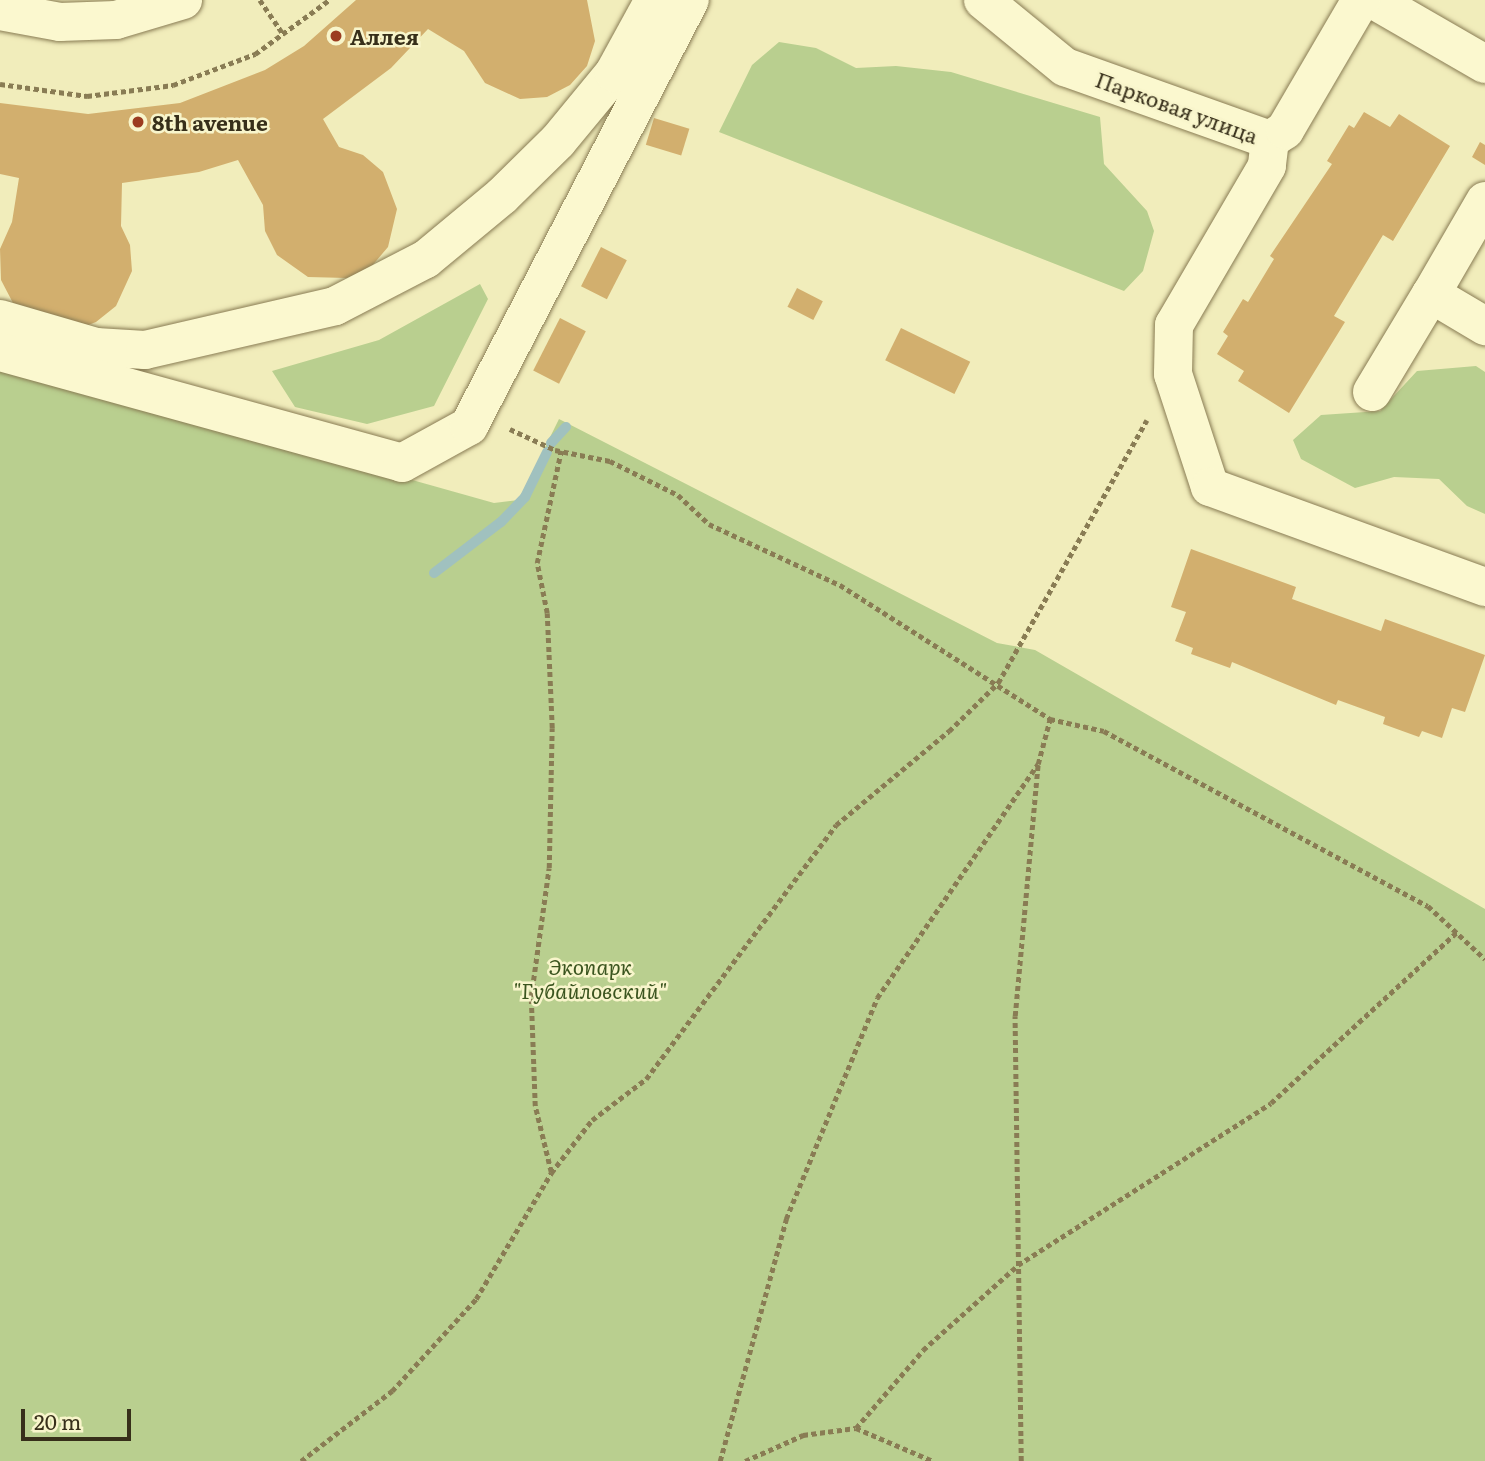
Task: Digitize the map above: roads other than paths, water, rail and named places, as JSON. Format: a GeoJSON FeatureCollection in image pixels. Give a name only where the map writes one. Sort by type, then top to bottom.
{"type":"FeatureCollection","features":[{"type":"Feature","properties":{"kind":"street"},"geometry":{"type":"LineString","coordinates":[[0,11],[60,22],[116,20],[183,0]]}},
{"type":"Feature","properties":{"kind":"street"},"geometry":{"type":"LineString","coordinates":[[0,319],[96,347],[145,350],[335,306],[426,259],[502,196],[558,141],[614,73],[654,0]]}},
{"type":"Feature","properties":{"kind":"street"},"geometry":{"type":"LineString","coordinates":[[0,352],[401,463],[470,426],[690,0]]}},
{"type":"Feature","properties":{"kind":"street","name":"Парковая улица"},"geometry":{"type":"LineString","coordinates":[[983,0],[1065,67],[1270,140],[1285,130],[1361,0]]}},
{"type":"Feature","properties":{"kind":"street"},"geometry":{"type":"LineString","coordinates":[[1374,0],[1485,64]]}},
{"type":"Feature","properties":{"kind":"street"},"geometry":{"type":"LineString","coordinates":[[1270,140],[1267,166],[1174,325],[1173,374],[1210,487],[1485,586]]}},
{"type":"Feature","properties":{"kind":"street"},"geometry":{"type":"LineString","coordinates":[[1372,392],[1485,201]]}},
{"type":"Feature","properties":{"kind":"street"},"geometry":{"type":"LineString","coordinates":[[1431,294],[1485,326]]}},
{"type":"Feature","properties":{"kind":"waterway"},"geometry":{"type":"LineString","coordinates":[[551,443],[566,427]]}},
{"type":"Feature","properties":{"kind":"waterway"},"geometry":{"type":"LineString","coordinates":[[434,573],[501,522],[525,497],[547,452]]}},
{"type":"Feature","properties":{"kind":"place","name":"Аллея"},"geometry":{"type":"Point","coordinates":[336,36]}},
{"type":"Feature","properties":{"kind":"place","name":"8th avenue"},"geometry":{"type":"Point","coordinates":[138,122]}},
{"type":"Feature","properties":{"kind":"park label","name":"Экопарк \"Губайловский\""},"geometry":{"type":"Point","coordinates":[590,978]}}]}
